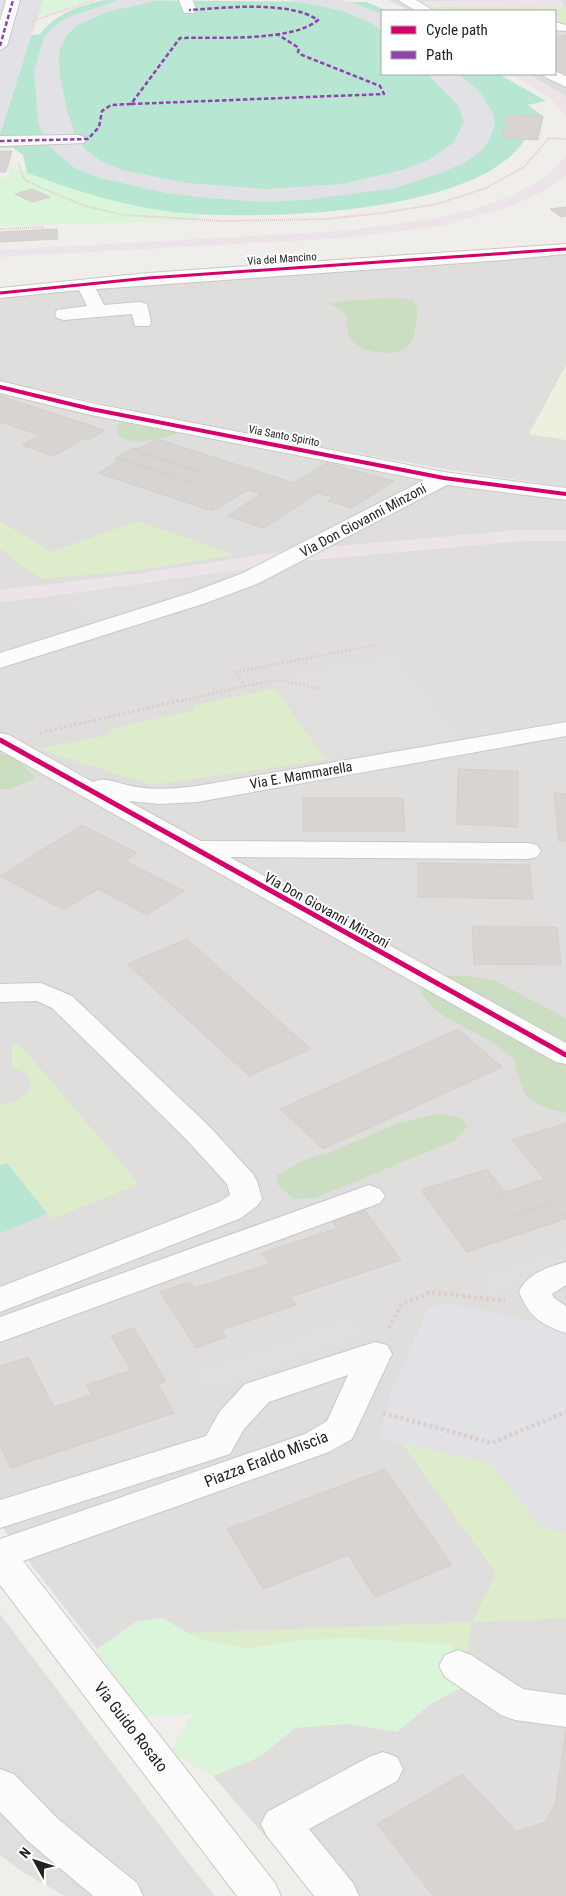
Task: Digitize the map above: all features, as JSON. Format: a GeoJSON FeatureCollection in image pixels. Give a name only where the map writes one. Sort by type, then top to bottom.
{"type":"FeatureCollection","features":[{"type":"Feature","properties":{"kind":"street"},"geometry":{"type":"LineString","coordinates":[[0,46],[13,0]]}},
{"type":"Feature","properties":{"kind":"street"},"geometry":{"type":"LineString","coordinates":[[405,0],[425,10]]}},
{"type":"Feature","properties":{"kind":"street"},"geometry":{"type":"LineString","coordinates":[[552,75],[566,82]]}},
{"type":"Feature","properties":{"kind":"street"},"geometry":{"type":"LineString","coordinates":[[0,141],[78,140]]}},
{"type":"Feature","properties":{"kind":"street","name":"Via del Mancino"},"geometry":{"type":"LineString","coordinates":[[0,293],[85,284],[566,249]]}},
{"type":"Feature","properties":{"kind":"street"},"geometry":{"type":"LineString","coordinates":[[85,284],[98,312]]}},
{"type":"Feature","properties":{"kind":"street"},"geometry":{"type":"LineString","coordinates":[[64,314],[140,308],[142,322]]}},
{"type":"Feature","properties":{"kind":"street","name":"Via Santo Spirito"},"geometry":{"type":"LineString","coordinates":[[0,387],[91,409],[444,478],[566,494]]}},
{"type":"Feature","properties":{"kind":"street","name":"Via Don Giovanni Minzoni"},"geometry":{"type":"LineString","coordinates":[[0,661],[198,598],[251,578],[444,478]]}},
{"type":"Feature","properties":{"kind":"street","name":"Via E. Mammarella"},"geometry":{"type":"LineString","coordinates":[[40,764],[126,794],[160,798],[196,794],[566,729]]}},
{"type":"Feature","properties":{"kind":"street","name":"Via Don Giovanni Minzoni"},"geometry":{"type":"LineString","coordinates":[[2,741],[40,764],[566,1055]]}},
{"type":"Feature","properties":{"kind":"street"},"geometry":{"type":"LineString","coordinates":[[191,848],[528,851]]}},
{"type":"Feature","properties":{"kind":"street"},"geometry":{"type":"LineString","coordinates":[[0,993],[41,992],[62,1002],[196,1132],[242,1180],[246,1199],[230,1210],[0,1300]]}},
{"type":"Feature","properties":{"kind":"street"},"geometry":{"type":"LineString","coordinates":[[0,1330],[369,1196]]}},
{"type":"Feature","properties":{"kind":"street"},"geometry":{"type":"LineString","coordinates":[[553,1313],[535,1291],[548,1279],[566,1273]]}},
{"type":"Feature","properties":{"kind":"street"},"geometry":{"type":"LineString","coordinates":[[0,1514],[218,1445],[232,1420],[257,1393],[375,1354]]}},
{"type":"Feature","properties":{"kind":"street","name":"Piazza Eraldo Miscia"},"geometry":{"type":"LineString","coordinates":[[0,1556],[317,1443],[340,1430],[375,1354]]}},
{"type":"Feature","properties":{"kind":"street","name":"Via Guido Rosato"},"geometry":{"type":"LineString","coordinates":[[0,1556],[261,1896]]}},
{"type":"Feature","properties":{"kind":"street"},"geometry":{"type":"LineString","coordinates":[[458,1666],[515,1704],[566,1711]]}},
{"type":"Feature","properties":{"kind":"street"},"geometry":{"type":"LineString","coordinates":[[339,1896],[281,1824],[383,1769]]}},
{"type":"Feature","properties":{"kind":"street"},"geometry":{"type":"LineString","coordinates":[[0,1786],[44,1831],[123,1896]]}},
{"type":"Feature","properties":{"kind":"path"},"geometry":{"type":"LineString","coordinates":[[7,20],[35,21],[95,0]]}},
{"type":"Feature","properties":{"kind":"path"},"geometry":{"type":"LineString","coordinates":[[26,141],[18,162],[24,180],[49,193],[89,208],[126,216],[281,222],[338,219],[393,212],[452,198],[478,190],[513,174],[542,151],[548,138],[566,139]]}},
{"type":"Feature","properties":{"kind":"path"},"geometry":{"type":"LineString","coordinates":[[0,230],[43,227],[44,230]]}},
{"type":"Feature","properties":{"kind":"path"},"geometry":{"type":"LineString","coordinates":[[244,686],[236,672],[376,645]]}},
{"type":"Feature","properties":{"kind":"path"},"geometry":{"type":"LineString","coordinates":[[2,741],[278,680],[322,689]]}},
{"type":"Feature","properties":{"kind":"path"},"geometry":{"type":"LineString","coordinates":[[375,1354],[402,1304],[431,1292],[553,1313]]}},
{"type":"Feature","properties":{"kind":"path"},"geometry":{"type":"LineString","coordinates":[[351,1406],[492,1443],[566,1412]]}},
{"type":"Feature","properties":{"kind":"shaded area"},"geometry":{"type":"Polygon","coordinates":[[[0,0],[43,0],[0,134],[0,0]]]}},
{"type":"Feature","properties":{"kind":"shaded area"},"geometry":{"type":"Polygon","coordinates":[[[119,0],[160,0],[107,12],[76,26],[67,35],[60,48],[60,76],[67,110],[76,137],[84,148],[101,161],[122,170],[187,183],[267,189],[341,184],[402,170],[428,160],[453,143],[464,122],[458,105],[428,75],[460,75],[479,91],[493,113],[495,123],[490,139],[481,151],[464,163],[395,188],[306,200],[261,202],[166,193],[99,178],[73,167],[48,145],[38,123],[34,70],[44,37],[54,26],[68,17],[119,0]]]}},
{"type":"Feature","properties":{"kind":"shaded area"},"geometry":{"type":"Polygon","coordinates":[[[290,0],[340,0],[351,2],[381,14],[381,31],[373,24],[343,11],[290,0]]]}},
{"type":"Feature","properties":{"kind":"shaded area"},"geometry":{"type":"Polygon","coordinates":[[[389,0],[566,0],[566,97],[530,75],[556,75],[556,10],[407,10],[389,0]]]}},
{"type":"Feature","properties":{"kind":"shaded area"},"geometry":{"type":"Polygon","coordinates":[[[562,0],[564,7],[426,7],[414,1],[562,0]]]}},
{"type":"Feature","properties":{"kind":"shaded area"},"geometry":{"type":"Polygon","coordinates":[[[512,75],[530,75],[564,95],[566,97],[566,117],[549,97],[512,75]]]}},
{"type":"Feature","properties":{"kind":"shaded area"},"geometry":{"type":"Polygon","coordinates":[[[566,155],[566,176],[544,191],[508,207],[442,226],[345,238],[0,257],[0,250],[341,231],[433,219],[471,210],[511,196],[546,177],[566,155]]]}},
{"type":"Feature","properties":{"kind":"shaded area"},"geometry":{"type":"Polygon","coordinates":[[[566,251],[566,487],[450,470],[205,426],[0,381],[0,298],[86,287],[566,251]]]}},
{"type":"Feature","properties":{"kind":"shaded area"},"geometry":{"type":"Polygon","coordinates":[[[0,392],[81,413],[460,485],[566,501],[566,530],[517,530],[0,590],[0,392]]]}},
{"type":"Feature","properties":{"kind":"shaded area"},"geometry":{"type":"Polygon","coordinates":[[[124,421],[417,477],[395,495],[297,546],[140,570],[41,579],[0,549],[0,483],[53,463],[124,421]]]}},
{"type":"Feature","properties":{"kind":"shaded area"},"geometry":{"type":"Polygon","coordinates":[[[517,530],[566,530],[566,541],[521,541],[299,561],[127,587],[0,602],[0,590],[122,576],[294,550],[517,530]]]}},
{"type":"Feature","properties":{"kind":"shaded area"},"geometry":{"type":"Polygon","coordinates":[[[521,541],[566,541],[566,1896],[317,1896],[213,1776],[171,1752],[193,1713],[145,1717],[113,1687],[97,1649],[0,1525],[0,602],[127,587],[299,561],[521,541]]]}},
{"type":"Feature","properties":{"kind":"shaded area"},"geometry":{"type":"Polygon","coordinates":[[[266,566],[92,626],[59,595],[266,566]]]}},
{"type":"Feature","properties":{"kind":"shaded area"},"geometry":{"type":"Polygon","coordinates":[[[393,654],[461,738],[326,760],[269,679],[393,654]]]}},
{"type":"Feature","properties":{"kind":"shaded area"},"geometry":{"type":"Polygon","coordinates":[[[566,1247],[566,1268],[486,1296],[487,1275],[566,1247]]]}},
{"type":"Feature","properties":{"kind":"shaded area"},"geometry":{"type":"Polygon","coordinates":[[[447,1303],[566,1328],[566,1533],[543,1528],[489,1463],[378,1438],[390,1394],[428,1309],[447,1303]]]}},
{"type":"Feature","properties":{"kind":"shaded area"},"geometry":{"type":"Polygon","coordinates":[[[350,1318],[361,1335],[207,1391],[195,1373],[350,1318]]]}},
{"type":"Feature","properties":{"kind":"shaded area"},"geometry":{"type":"Polygon","coordinates":[[[0,1614],[215,1896],[65,1896],[21,1871],[0,1855],[0,1614]]]}},
{"type":"Feature","properties":{"kind":"green space"},"geometry":{"type":"Polygon","coordinates":[[[43,0],[90,0],[36,17],[43,0]]]}},
{"type":"Feature","properties":{"kind":"green space"},"geometry":{"type":"Polygon","coordinates":[[[104,0],[366,2],[386,10],[381,10],[381,75],[501,75],[546,101],[528,105],[543,116],[538,140],[525,139],[500,165],[462,184],[414,198],[362,208],[308,213],[209,215],[154,209],[99,197],[27,173],[23,155],[13,148],[0,148],[0,134],[31,35],[40,34],[61,15],[85,5],[104,0]]]}},
{"type":"Feature","properties":{"kind":"green space"},"geometry":{"type":"Polygon","coordinates":[[[426,7],[566,7],[566,25],[556,23],[556,10],[436,10],[426,7]]]}},
{"type":"Feature","properties":{"kind":"green space"},"geometry":{"type":"Polygon","coordinates":[[[11,167],[57,183],[127,203],[199,214],[199,220],[0,226],[0,179],[7,178],[11,167]]]}},
{"type":"Feature","properties":{"kind":"green space"},"geometry":{"type":"Polygon","coordinates":[[[399,298],[414,301],[417,317],[412,340],[409,345],[405,349],[393,353],[373,352],[357,346],[349,336],[346,315],[339,308],[328,304],[352,300],[399,298]]]}},
{"type":"Feature","properties":{"kind":"green space"},"geometry":{"type":"Polygon","coordinates":[[[566,365],[566,440],[529,434],[566,365]]]}},
{"type":"Feature","properties":{"kind":"green space"},"geometry":{"type":"Polygon","coordinates":[[[124,421],[178,432],[156,439],[129,441],[117,433],[119,424],[124,421]]]}},
{"type":"Feature","properties":{"kind":"green space"},"geometry":{"type":"Polygon","coordinates":[[[0,521],[52,552],[137,521],[236,555],[140,570],[41,579],[0,549],[0,521]]]}},
{"type":"Feature","properties":{"kind":"green space"},"geometry":{"type":"Polygon","coordinates":[[[275,688],[326,760],[152,785],[38,749],[109,735],[108,730],[194,710],[193,706],[275,688]]]}},
{"type":"Feature","properties":{"kind":"green space"},"geometry":{"type":"Polygon","coordinates":[[[0,753],[18,760],[36,778],[10,789],[0,789],[0,753]]]}},
{"type":"Feature","properties":{"kind":"green space"},"geometry":{"type":"Polygon","coordinates":[[[432,976],[470,976],[495,981],[566,1018],[566,1113],[534,1102],[524,1091],[514,1059],[485,1038],[454,1022],[428,1002],[418,982],[432,976]]]}},
{"type":"Feature","properties":{"kind":"green space"},"geometry":{"type":"Polygon","coordinates":[[[12,1044],[20,1045],[139,1184],[52,1219],[7,1163],[0,1165],[0,1104],[10,1103],[23,1097],[31,1085],[26,1073],[12,1067],[12,1044]]]}},
{"type":"Feature","properties":{"kind":"green space"},"geometry":{"type":"Polygon","coordinates":[[[436,1114],[459,1117],[468,1126],[454,1141],[315,1198],[293,1199],[278,1185],[277,1175],[306,1159],[326,1154],[396,1124],[436,1114]]]}},
{"type":"Feature","properties":{"kind":"green space"},"geometry":{"type":"Polygon","coordinates":[[[7,1163],[47,1214],[0,1233],[0,1165],[7,1163]]]}},
{"type":"Feature","properties":{"kind":"green space"},"geometry":{"type":"Polygon","coordinates":[[[400,1441],[489,1463],[543,1528],[566,1533],[566,1618],[472,1622],[496,1573],[400,1441]]]}},
{"type":"Feature","properties":{"kind":"green space"},"geometry":{"type":"Polygon","coordinates":[[[162,1618],[201,1640],[249,1648],[300,1640],[352,1638],[453,1645],[472,1682],[431,1704],[397,1732],[347,1724],[295,1728],[260,1757],[213,1776],[171,1752],[193,1713],[145,1717],[113,1687],[97,1649],[137,1621],[162,1618]]]}},
{"type":"Feature","properties":{"kind":"green space"},"geometry":{"type":"Polygon","coordinates":[[[472,1622],[467,1654],[300,1640],[249,1648],[201,1640],[188,1633],[472,1622]]]}},
{"type":"Feature","properties":{"kind":"building"},"geometry":{"type":"Polygon","coordinates":[[[566,35],[566,78],[556,73],[556,62],[559,61],[556,60],[556,37],[566,35]]]}},
{"type":"Feature","properties":{"kind":"building"},"geometry":{"type":"Polygon","coordinates":[[[507,116],[543,116],[538,140],[502,138],[507,116]]]}},
{"type":"Feature","properties":{"kind":"building"},"geometry":{"type":"Polygon","coordinates":[[[0,151],[12,151],[6,172],[0,172],[0,151]]]}},
{"type":"Feature","properties":{"kind":"building"},"geometry":{"type":"Polygon","coordinates":[[[32,189],[50,197],[32,202],[15,194],[32,189]]]}},
{"type":"Feature","properties":{"kind":"building"},"geometry":{"type":"Polygon","coordinates":[[[566,207],[566,216],[561,217],[550,209],[566,207]]]}},
{"type":"Feature","properties":{"kind":"building"},"geometry":{"type":"Polygon","coordinates":[[[57,229],[58,239],[0,242],[0,232],[57,229]]]}},
{"type":"Feature","properties":{"kind":"building"},"geometry":{"type":"Polygon","coordinates":[[[0,396],[105,430],[89,440],[84,438],[54,456],[22,445],[40,435],[0,422],[0,396]]]}},
{"type":"Feature","properties":{"kind":"building"},"geometry":{"type":"Polygon","coordinates":[[[157,439],[294,483],[327,463],[394,481],[352,508],[328,501],[333,497],[318,493],[264,528],[227,516],[261,494],[248,490],[212,511],[98,473],[121,459],[189,483],[204,473],[136,450],[157,439]]]}},
{"type":"Feature","properties":{"kind":"building"},"geometry":{"type":"Polygon","coordinates":[[[134,448],[204,473],[189,483],[121,459],[114,459],[134,448]]]}},
{"type":"Feature","properties":{"kind":"building"},"geometry":{"type":"Polygon","coordinates":[[[458,769],[518,771],[518,827],[457,824],[458,769]]]}},
{"type":"Feature","properties":{"kind":"building"},"geometry":{"type":"Polygon","coordinates":[[[554,793],[566,794],[566,841],[559,841],[554,793]]]}},
{"type":"Feature","properties":{"kind":"building"},"geometry":{"type":"Polygon","coordinates":[[[303,798],[403,798],[405,831],[303,831],[303,798]]]}},
{"type":"Feature","properties":{"kind":"building"},"geometry":{"type":"Polygon","coordinates":[[[82,825],[137,853],[125,861],[184,891],[147,915],[98,889],[64,910],[0,876],[82,825]]]}},
{"type":"Feature","properties":{"kind":"building"},"geometry":{"type":"Polygon","coordinates":[[[418,863],[529,865],[533,899],[418,897],[418,863]]]}},
{"type":"Feature","properties":{"kind":"building"},"geometry":{"type":"Polygon","coordinates":[[[472,926],[557,927],[561,965],[474,964],[472,926]]]}},
{"type":"Feature","properties":{"kind":"building"},"geometry":{"type":"Polygon","coordinates":[[[187,939],[311,1049],[249,1076],[127,964],[187,939]]]}},
{"type":"Feature","properties":{"kind":"building"},"geometry":{"type":"Polygon","coordinates":[[[458,1029],[502,1067],[323,1149],[280,1109],[458,1029]]]}},
{"type":"Feature","properties":{"kind":"building"},"geometry":{"type":"Polygon","coordinates":[[[566,1123],[566,1218],[554,1203],[511,1217],[494,1196],[544,1179],[512,1140],[566,1123]]]}},
{"type":"Feature","properties":{"kind":"building"},"geometry":{"type":"Polygon","coordinates":[[[487,1169],[505,1192],[494,1196],[511,1217],[554,1203],[566,1219],[467,1252],[421,1190],[487,1169]]]}},
{"type":"Feature","properties":{"kind":"building"},"geometry":{"type":"Polygon","coordinates":[[[364,1209],[401,1260],[291,1297],[296,1305],[221,1330],[226,1337],[196,1348],[160,1292],[190,1282],[195,1288],[269,1264],[262,1253],[337,1228],[331,1220],[364,1209]]]}},
{"type":"Feature","properties":{"kind":"building"},"geometry":{"type":"Polygon","coordinates":[[[134,1328],[166,1381],[158,1384],[174,1413],[11,1468],[0,1445],[0,1366],[28,1357],[54,1407],[92,1395],[86,1385],[131,1370],[111,1336],[134,1328]]]}},
{"type":"Feature","properties":{"kind":"building"},"geometry":{"type":"Polygon","coordinates":[[[385,1469],[452,1565],[375,1597],[348,1555],[263,1589],[227,1529],[385,1469]]]}},
{"type":"Feature","properties":{"kind":"building"},"geometry":{"type":"Polygon","coordinates":[[[566,1729],[566,1896],[433,1896],[377,1824],[462,1774],[517,1832],[545,1822],[555,1805],[566,1729]]]}},
{"type":"Feature","properties":{"kind":"marked path"},"geometry":{"type":"LineString","coordinates":[[0,46],[13,0]]}},
{"type":"Feature","properties":{"kind":"marked path"},"geometry":{"type":"LineString","coordinates":[[0,141],[88,139],[99,127],[102,111],[111,105],[131,104],[180,38],[277,34],[311,26],[318,20],[309,14],[278,8],[237,7],[189,10]]}},
{"type":"Feature","properties":{"kind":"marked path"},"geometry":{"type":"LineString","coordinates":[[131,104],[384,94],[380,86],[302,55],[298,52],[299,48],[277,34]]}},
{"type":"Feature","properties":{"kind":"cycle path"},"geometry":{"type":"LineString","coordinates":[[0,293],[148,278],[504,255],[566,249]]}},
{"type":"Feature","properties":{"kind":"cycle path"},"geometry":{"type":"LineString","coordinates":[[0,387],[91,409],[444,478],[566,494]]}},
{"type":"Feature","properties":{"kind":"cycle path"},"geometry":{"type":"LineString","coordinates":[[0,740],[566,1055]]}}]}
